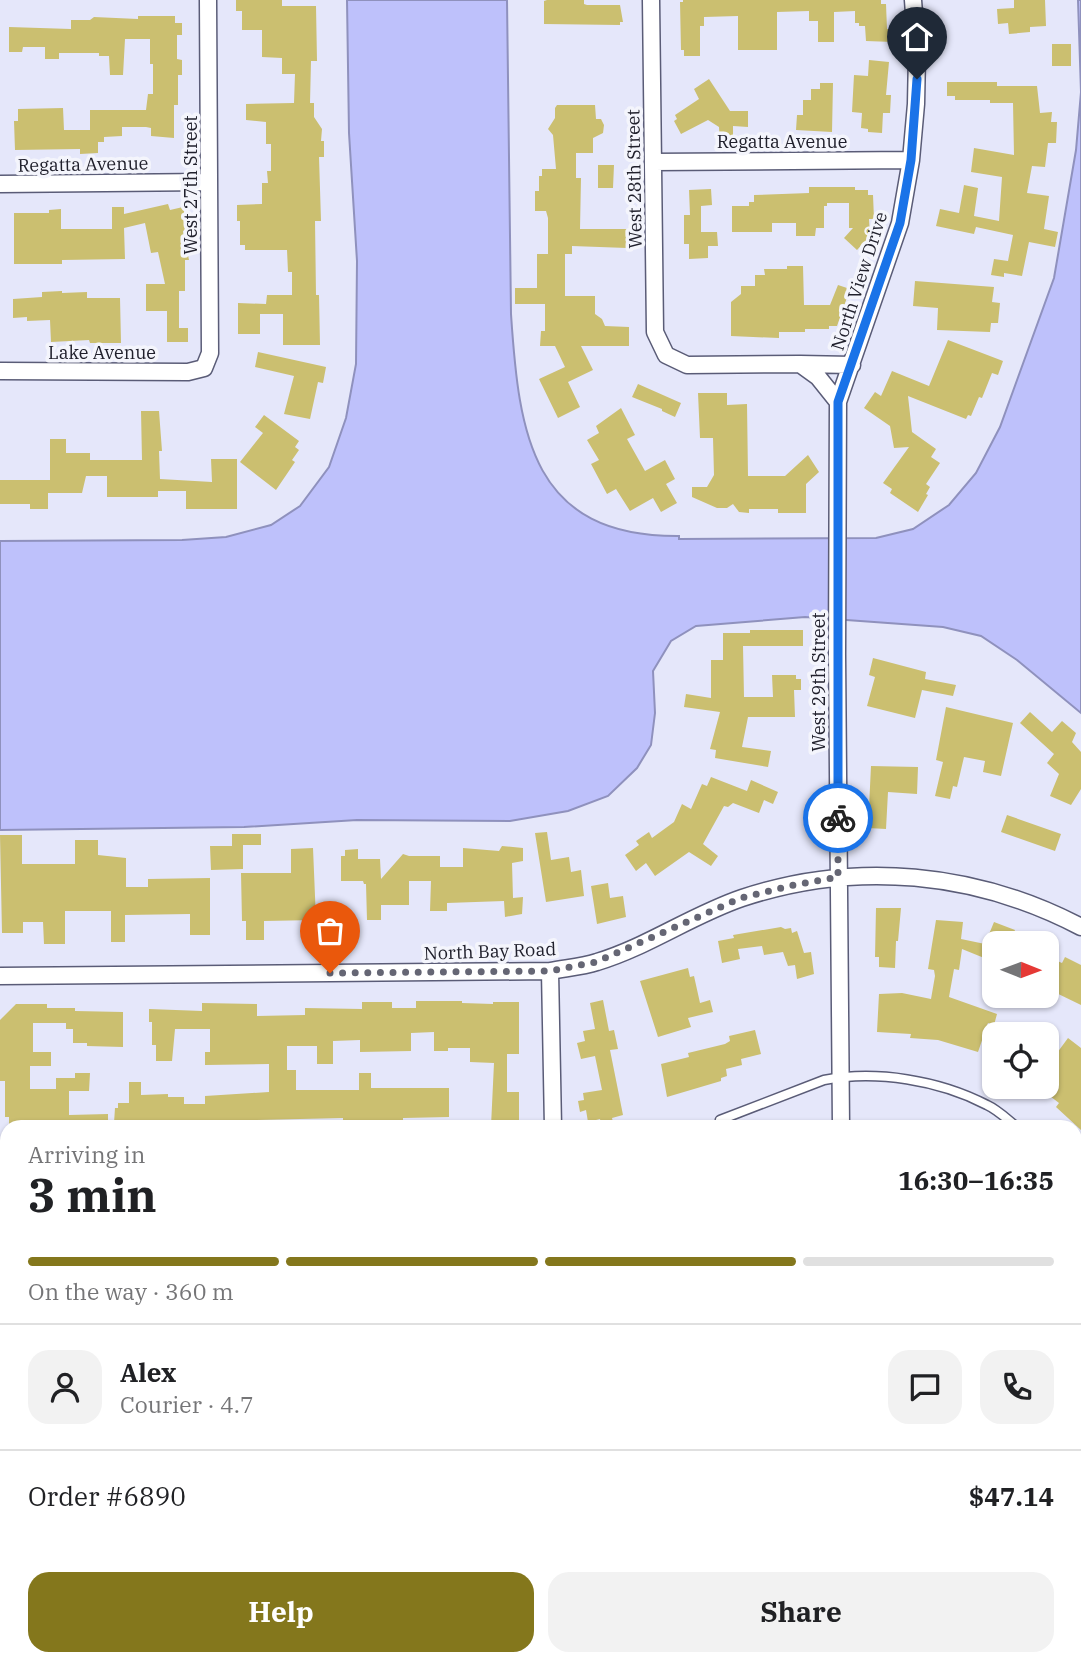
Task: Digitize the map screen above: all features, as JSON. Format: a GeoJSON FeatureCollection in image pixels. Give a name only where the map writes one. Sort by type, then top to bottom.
{"type":"FeatureCollection","features":[{"type":"Feature","properties":{"kind":"street","name":"West 27th Street"},"geometry":{"type":"LineString","coordinates":[[204,368],[210,353],[208,0]]}},
{"type":"Feature","properties":{"kind":"street","name":"West 28th Street"},"geometry":{"type":"LineString","coordinates":[[651,0],[655,332],[666,355],[687,365],[800,364]]}},
{"type":"Feature","properties":{"kind":"street","name":"North View Drive"},"geometry":{"type":"LineString","coordinates":[[837,530],[838,402],[900,223],[911,160],[917,55],[913,0]]}},
{"type":"Feature","properties":{"kind":"street","name":"Regatta Avenue"},"geometry":{"type":"LineString","coordinates":[[653,162],[911,160]]}},
{"type":"Feature","properties":{"kind":"street","name":"Regatta Avenue"},"geometry":{"type":"LineString","coordinates":[[0,184],[209,182]]}},
{"type":"Feature","properties":{"kind":"street"},"geometry":{"type":"LineString","coordinates":[[800,364],[852,365]]}},
{"type":"Feature","properties":{"kind":"street"},"geometry":{"type":"LineString","coordinates":[[800,364],[818,377],[838,402]]}},
{"type":"Feature","properties":{"kind":"street","name":"Lake Avenue"},"geometry":{"type":"LineString","coordinates":[[0,371],[188,372],[204,368]]}},
{"type":"Feature","properties":{"kind":"street","name":"West 29th Street"},"geometry":{"type":"LineString","coordinates":[[837,530],[841,1120]]}},
{"type":"Feature","properties":{"kind":"street","name":"North Bay Road"},"geometry":{"type":"LineString","coordinates":[[0,976],[550,971],[596,962],[741,898],[838,877],[882,876],[942,880],[1007,894],[1047,909],[1081,927]]}},
{"type":"Feature","properties":{"kind":"street"},"geometry":{"type":"LineString","coordinates":[[550,971],[553,1120]]}},
{"type":"Feature","properties":{"kind":"lane"},"geometry":{"type":"LineString","coordinates":[[720,1120],[811,1084],[841,1077],[891,1077],[946,1089],[989,1105],[1008,1120]]}},
{"type":"Feature","properties":{"kind":"shaded area"},"geometry":{"type":"Polygon","coordinates":[[[347,0],[507,0],[511,314],[520,399],[529,437],[542,470],[563,498],[591,519],[630,532],[679,536],[679,539],[876,538],[913,529],[949,505],[976,473],[1000,427],[1054,278],[1076,150],[1081,92],[1081,713],[1017,660],[981,636],[943,627],[805,617],[696,626],[671,641],[653,671],[655,713],[651,745],[637,768],[608,796],[568,811],[510,821],[357,820],[244,827],[0,830],[0,541],[182,540],[226,537],[271,525],[300,506],[329,467],[346,418],[356,364],[357,261],[349,133],[347,0]]]}},
{"type":"Feature","properties":{"kind":"shaded area"},"geometry":{"type":"Polygon","coordinates":[[[1078,0],[1081,0],[1081,92],[1078,0]]]}},
{"type":"Feature","properties":{"kind":"building"},"geometry":{"type":"Polygon","coordinates":[[[236,0],[282,0],[282,6],[316,6],[317,61],[311,61],[310,103],[314,103],[314,117],[322,129],[321,141],[324,141],[324,157],[319,157],[321,221],[315,221],[320,345],[283,345],[283,314],[260,314],[260,334],[238,334],[238,303],[266,304],[267,295],[292,295],[292,272],[288,272],[287,250],[245,250],[245,245],[240,245],[237,205],[262,204],[262,183],[268,183],[267,171],[271,171],[271,144],[266,144],[266,122],[246,120],[246,104],[294,103],[295,74],[282,74],[282,58],[262,57],[262,30],[242,30],[242,11],[236,11],[236,0]]]}},
{"type":"Feature","properties":{"kind":"building"},"geometry":{"type":"Polygon","coordinates":[[[584,0],[587,5],[620,5],[623,22],[620,22],[620,25],[544,24],[544,1],[584,0]]]}},
{"type":"Feature","properties":{"kind":"building"},"geometry":{"type":"Polygon","coordinates":[[[881,0],[881,4],[886,4],[887,29],[892,29],[893,42],[866,41],[865,26],[855,23],[855,11],[834,12],[834,42],[818,42],[818,21],[809,21],[809,11],[777,12],[777,50],[738,50],[738,16],[704,17],[704,26],[700,26],[700,56],[684,56],[684,50],[681,50],[680,2],[881,0]]]}},
{"type":"Feature","properties":{"kind":"building"},"geometry":{"type":"Polygon","coordinates":[[[1014,0],[1045,0],[1046,26],[1030,27],[1030,32],[1009,34],[1008,23],[998,24],[997,9],[1014,8],[1014,0]]]}},
{"type":"Feature","properties":{"kind":"building"},"geometry":{"type":"Polygon","coordinates":[[[138,16],[175,16],[175,23],[182,23],[182,35],[177,35],[177,59],[182,60],[182,75],[178,75],[178,105],[174,105],[174,138],[151,136],[151,128],[122,127],[122,136],[104,137],[104,142],[98,142],[98,153],[80,154],[80,149],[15,150],[14,121],[18,121],[18,109],[63,108],[64,130],[90,130],[90,110],[146,110],[148,94],[153,94],[153,64],[150,64],[150,39],[125,39],[123,75],[110,75],[109,56],[99,56],[99,53],[59,53],[59,59],[45,59],[45,47],[23,47],[22,52],[9,52],[9,27],[71,29],[71,20],[90,20],[94,17],[138,19],[138,16]]]}},
{"type":"Feature","properties":{"kind":"building"},"geometry":{"type":"Polygon","coordinates":[[[1052,44],[1071,44],[1071,66],[1052,66],[1052,44]]]}},
{"type":"Feature","properties":{"kind":"building"},"geometry":{"type":"Polygon","coordinates":[[[869,60],[889,62],[886,95],[891,95],[890,113],[883,113],[882,133],[868,132],[868,129],[861,128],[862,113],[852,112],[854,75],[868,76],[869,60]]]}},
{"type":"Feature","properties":{"kind":"building"},"geometry":{"type":"Polygon","coordinates":[[[709,79],[730,111],[748,111],[748,127],[733,126],[733,145],[720,145],[719,127],[708,120],[681,134],[674,121],[677,119],[675,115],[699,99],[694,89],[709,79]]]}},
{"type":"Feature","properties":{"kind":"building"},"geometry":{"type":"Polygon","coordinates":[[[947,82],[997,82],[997,86],[1037,86],[1040,113],[1052,112],[1051,122],[1057,122],[1056,143],[1048,143],[1045,167],[1032,166],[1027,193],[1049,196],[1044,229],[1058,232],[1055,247],[1029,242],[1022,276],[1004,273],[1004,277],[991,275],[994,259],[1008,261],[1013,235],[976,227],[974,234],[936,226],[940,209],[959,213],[964,185],[978,188],[974,216],[999,221],[1002,177],[971,172],[974,148],[1014,155],[1013,103],[955,100],[955,96],[947,96],[947,82]]]}},
{"type":"Feature","properties":{"kind":"building"},"geometry":{"type":"Polygon","coordinates":[[[820,83],[833,83],[832,132],[796,130],[797,115],[803,115],[803,100],[811,100],[811,89],[820,89],[820,83]]]}},
{"type":"Feature","properties":{"kind":"building"},"geometry":{"type":"Polygon","coordinates":[[[557,105],[595,105],[596,119],[601,119],[604,125],[603,133],[593,138],[593,153],[576,153],[576,178],[581,178],[580,229],[627,229],[627,248],[572,246],[572,254],[565,254],[565,296],[595,296],[595,314],[602,319],[605,326],[629,327],[629,346],[581,346],[593,370],[568,382],[580,407],[558,418],[539,379],[565,367],[555,346],[540,346],[541,331],[545,331],[545,304],[515,304],[515,288],[537,288],[537,254],[548,254],[548,218],[546,211],[535,211],[535,191],[539,191],[542,169],[556,169],[553,135],[548,129],[555,118],[557,105]]]}},
{"type":"Feature","properties":{"kind":"building"},"geometry":{"type":"Polygon","coordinates":[[[598,165],[614,165],[613,188],[598,188],[598,165]]]}},
{"type":"Feature","properties":{"kind":"building"},"geometry":{"type":"Polygon","coordinates":[[[809,187],[855,187],[855,190],[868,190],[868,195],[873,195],[874,219],[869,219],[870,236],[857,250],[844,238],[853,228],[849,228],[849,203],[827,203],[827,206],[824,206],[824,228],[816,228],[815,236],[796,236],[796,223],[772,223],[772,232],[732,232],[732,206],[749,206],[749,202],[754,202],[754,195],[809,193],[809,187]]]}},
{"type":"Feature","properties":{"kind":"building"},"geometry":{"type":"Polygon","coordinates":[[[711,189],[712,205],[701,206],[701,232],[717,232],[718,246],[708,246],[708,258],[689,259],[689,244],[684,244],[684,215],[690,215],[689,190],[711,189]]]}},
{"type":"Feature","properties":{"kind":"building"},"geometry":{"type":"Polygon","coordinates":[[[168,204],[170,210],[183,207],[187,223],[184,224],[183,231],[189,260],[185,260],[185,291],[179,291],[179,328],[188,328],[188,342],[167,342],[167,311],[146,311],[146,284],[165,284],[158,252],[151,253],[145,223],[124,228],[125,259],[62,260],[62,264],[14,264],[14,213],[49,213],[49,210],[61,209],[61,229],[112,229],[112,207],[124,207],[124,214],[168,204]]]}},
{"type":"Feature","properties":{"kind":"building"},"geometry":{"type":"Polygon","coordinates":[[[787,266],[803,266],[804,305],[830,305],[838,285],[850,289],[837,326],[829,326],[829,329],[805,329],[805,332],[779,332],[779,338],[731,336],[731,302],[741,294],[741,286],[755,286],[755,275],[765,275],[764,269],[787,269],[787,266]]]}},
{"type":"Feature","properties":{"kind":"building"},"geometry":{"type":"Polygon","coordinates":[[[915,281],[994,287],[992,302],[1000,303],[998,323],[991,323],[990,332],[937,330],[938,308],[913,306],[915,281]]]}},
{"type":"Feature","properties":{"kind":"building"},"geometry":{"type":"Polygon","coordinates":[[[42,292],[87,292],[87,298],[120,298],[121,343],[90,343],[89,340],[51,342],[50,320],[27,321],[27,317],[13,318],[13,299],[42,297],[42,292]]]}},
{"type":"Feature","properties":{"kind":"building"},"geometry":{"type":"Polygon","coordinates":[[[948,340],[1003,361],[998,375],[992,373],[982,398],[979,397],[971,416],[968,415],[966,419],[908,396],[912,432],[936,449],[931,457],[940,463],[926,484],[930,487],[926,494],[928,495],[918,512],[890,493],[892,489],[883,483],[909,447],[894,448],[890,426],[864,408],[875,392],[881,396],[892,371],[929,386],[948,340]]]}},
{"type":"Feature","properties":{"kind":"building"},"geometry":{"type":"Polygon","coordinates":[[[258,352],[326,367],[323,383],[318,382],[310,419],[284,414],[294,376],[255,367],[258,352]]]}},
{"type":"Feature","properties":{"kind":"building"},"geometry":{"type":"Polygon","coordinates":[[[638,384],[681,403],[675,417],[632,397],[638,384]]]}},
{"type":"Feature","properties":{"kind":"building"},"geometry":{"type":"Polygon","coordinates":[[[698,393],[727,393],[727,405],[747,404],[748,476],[785,476],[808,455],[819,472],[806,484],[806,513],[778,513],[778,509],[749,509],[749,513],[739,512],[733,504],[727,508],[717,508],[692,497],[692,487],[707,487],[714,475],[713,438],[700,438],[698,393]]]}},
{"type":"Feature","properties":{"kind":"building"},"geometry":{"type":"Polygon","coordinates":[[[621,408],[635,435],[627,439],[645,471],[665,460],[675,479],[666,484],[677,503],[661,512],[653,498],[630,511],[616,489],[607,494],[591,464],[599,460],[587,440],[599,433],[596,426],[621,408]]]}},
{"type":"Feature","properties":{"kind":"building"},"geometry":{"type":"Polygon","coordinates":[[[141,411],[159,411],[162,451],[159,451],[160,479],[212,482],[211,459],[237,459],[237,509],[186,509],[186,491],[158,491],[158,497],[107,497],[107,476],[86,476],[82,493],[48,493],[48,509],[30,509],[30,504],[0,504],[0,480],[50,480],[50,439],[66,439],[66,453],[90,453],[90,460],[142,460],[141,411]]]}},
{"type":"Feature","properties":{"kind":"building"},"geometry":{"type":"Polygon","coordinates":[[[264,415],[299,441],[295,447],[299,450],[292,460],[295,462],[276,490],[240,462],[263,433],[255,427],[264,415]]]}},
{"type":"Feature","properties":{"kind":"building"},"geometry":{"type":"Polygon","coordinates":[[[750,630],[803,630],[803,646],[743,646],[744,697],[773,697],[772,675],[796,675],[796,679],[801,679],[801,690],[794,690],[795,717],[748,717],[742,747],[771,751],[768,767],[715,758],[716,750],[710,749],[720,712],[684,707],[686,694],[711,698],[711,660],[723,660],[723,633],[750,633],[750,630]]]}},
{"type":"Feature","properties":{"kind":"building"},"geometry":{"type":"Polygon","coordinates":[[[873,658],[926,672],[925,679],[956,685],[953,696],[922,690],[915,718],[867,706],[875,677],[869,675],[873,658]]]}},
{"type":"Feature","properties":{"kind":"building"},"geometry":{"type":"Polygon","coordinates":[[[946,707],[1013,723],[1001,776],[983,772],[985,761],[964,757],[957,787],[953,786],[950,799],[935,796],[943,762],[936,760],[946,707]]]}},
{"type":"Feature","properties":{"kind":"building"},"geometry":{"type":"Polygon","coordinates":[[[1030,712],[1052,732],[1062,721],[1076,733],[1072,742],[1081,752],[1081,789],[1071,805],[1050,796],[1059,774],[1047,763],[1054,754],[1020,723],[1030,712]]]}},
{"type":"Feature","properties":{"kind":"building"},"geometry":{"type":"Polygon","coordinates":[[[871,766],[918,767],[917,794],[888,792],[886,829],[868,828],[871,766]]]}},
{"type":"Feature","properties":{"kind":"building"},"geometry":{"type":"Polygon","coordinates":[[[711,777],[747,791],[751,780],[778,792],[773,804],[764,800],[759,813],[733,803],[728,807],[724,806],[703,844],[718,856],[711,866],[689,852],[655,876],[646,863],[636,871],[625,855],[639,845],[636,841],[649,832],[652,838],[674,822],[682,804],[691,809],[702,784],[707,786],[711,777]]]}},
{"type":"Feature","properties":{"kind":"building"},"geometry":{"type":"Polygon","coordinates":[[[1007,815],[1061,834],[1055,851],[1001,832],[1007,815]]]}},
{"type":"Feature","properties":{"kind":"building"},"geometry":{"type":"Polygon","coordinates":[[[547,832],[551,860],[569,857],[571,872],[581,870],[584,896],[546,902],[535,833],[547,832]]]}},
{"type":"Feature","properties":{"kind":"building"},"geometry":{"type":"Polygon","coordinates":[[[232,834],[261,834],[261,845],[243,845],[243,869],[211,870],[210,846],[232,846],[232,834]]]}},
{"type":"Feature","properties":{"kind":"building"},"geometry":{"type":"Polygon","coordinates":[[[0,835],[22,835],[22,864],[75,864],[75,840],[98,840],[98,855],[126,858],[126,887],[148,887],[148,879],[210,878],[210,935],[190,935],[190,914],[125,915],[125,942],[111,942],[111,911],[65,911],[65,944],[44,944],[43,922],[23,922],[23,933],[2,933],[0,835]]]}},
{"type":"Feature","properties":{"kind":"building"},"geometry":{"type":"Polygon","coordinates":[[[502,846],[523,848],[523,861],[512,863],[513,898],[523,897],[522,914],[505,917],[504,901],[447,903],[447,911],[430,911],[431,881],[409,881],[409,905],[381,905],[381,920],[367,920],[366,884],[363,881],[341,881],[341,856],[345,856],[345,850],[358,849],[358,859],[380,859],[381,879],[403,854],[440,856],[440,867],[463,867],[463,848],[499,851],[502,846]]]}},
{"type":"Feature","properties":{"kind":"building"},"geometry":{"type":"Polygon","coordinates":[[[313,848],[316,920],[264,921],[264,940],[246,940],[246,921],[242,921],[241,873],[291,873],[291,849],[313,848]]]}},
{"type":"Feature","properties":{"kind":"building"},"geometry":{"type":"Polygon","coordinates":[[[608,883],[610,898],[623,896],[626,917],[597,924],[591,886],[608,883]]]}},
{"type":"Feature","properties":{"kind":"building"},"geometry":{"type":"Polygon","coordinates":[[[876,908],[901,908],[895,968],[879,967],[879,957],[875,957],[876,908]]]}},
{"type":"Feature","properties":{"kind":"building"},"geometry":{"type":"Polygon","coordinates":[[[936,920],[963,922],[961,939],[982,943],[982,957],[962,949],[959,970],[954,969],[949,997],[997,1014],[995,1022],[982,1022],[982,1040],[978,1052],[938,1040],[910,1038],[911,1034],[877,1032],[879,994],[902,993],[931,999],[935,976],[934,970],[928,969],[936,920]]]}},
{"type":"Feature","properties":{"kind":"building"},"geometry":{"type":"Polygon","coordinates":[[[994,922],[1015,931],[990,931],[994,922]]]}},
{"type":"Feature","properties":{"kind":"building"},"geometry":{"type":"Polygon","coordinates":[[[781,927],[791,928],[792,933],[797,931],[804,953],[811,952],[814,974],[797,979],[795,965],[788,966],[783,952],[764,955],[762,946],[738,949],[740,959],[722,963],[718,941],[734,938],[733,935],[781,927]]]}},
{"type":"Feature","properties":{"kind":"building"},"geometry":{"type":"Polygon","coordinates":[[[1065,957],[1081,965],[1081,1005],[1059,994],[1059,962],[1062,963],[1065,957]]]}},
{"type":"Feature","properties":{"kind":"building"},"geometry":{"type":"Polygon","coordinates":[[[688,968],[690,977],[694,976],[700,1003],[710,1000],[713,1012],[688,1018],[691,1027],[658,1037],[640,981],[688,968]]]}},
{"type":"Feature","properties":{"kind":"building"},"geometry":{"type":"Polygon","coordinates":[[[603,1000],[609,1031],[614,1030],[618,1049],[610,1050],[623,1115],[612,1120],[588,1120],[586,1110],[580,1112],[578,1101],[584,1100],[583,1093],[602,1090],[595,1056],[581,1059],[577,1043],[585,1041],[583,1031],[595,1029],[590,1003],[603,1000]]]}},
{"type":"Feature","properties":{"kind":"building"},"geometry":{"type":"Polygon","coordinates":[[[416,1001],[493,1004],[519,1002],[519,1054],[507,1054],[507,1092],[519,1092],[519,1120],[491,1120],[494,1063],[470,1062],[470,1048],[434,1051],[434,1032],[411,1033],[411,1051],[360,1052],[360,1040],[333,1041],[333,1064],[317,1064],[317,1046],[287,1046],[287,1070],[296,1070],[296,1090],[359,1090],[359,1073],[371,1073],[371,1088],[449,1088],[449,1117],[403,1120],[114,1120],[118,1103],[129,1103],[129,1082],[141,1082],[141,1095],[168,1094],[168,1097],[184,1097],[184,1104],[205,1104],[205,1096],[269,1092],[269,1064],[205,1065],[205,1052],[210,1052],[210,1029],[175,1029],[172,1061],[156,1061],[156,1045],[152,1045],[149,1009],[202,1011],[202,1003],[257,1004],[257,1016],[305,1015],[305,1008],[362,1009],[362,1002],[392,1002],[392,1008],[416,1008],[416,1001]]]}},
{"type":"Feature","properties":{"kind":"building"},"geometry":{"type":"Polygon","coordinates":[[[16,1004],[47,1004],[47,1008],[75,1008],[75,1011],[123,1012],[123,1047],[73,1043],[73,1029],[66,1029],[66,1023],[33,1023],[33,1052],[51,1052],[51,1066],[30,1066],[30,1089],[56,1089],[56,1078],[75,1078],[75,1073],[90,1073],[89,1091],[69,1091],[69,1115],[108,1114],[108,1120],[9,1120],[9,1117],[5,1117],[5,1081],[0,1081],[0,1020],[16,1004]]]}},
{"type":"Feature","properties":{"kind":"building"},"geometry":{"type":"Polygon","coordinates":[[[755,1030],[761,1054],[741,1059],[742,1065],[726,1069],[727,1076],[721,1078],[721,1081],[667,1097],[661,1064],[689,1057],[688,1053],[725,1044],[730,1041],[729,1036],[755,1030]]]}},
{"type":"Feature","properties":{"kind":"building"},"geometry":{"type":"Polygon","coordinates":[[[1068,1038],[1081,1048],[1081,1120],[1070,1120],[1056,1107],[1059,1103],[1054,1099],[1059,1099],[1059,1050],[1068,1038]]]}},
{"type":"Feature","properties":{"kind":"way so far"},"geometry":{"type":"LineString","coordinates":[[330,973],[550,971],[596,962],[741,898],[838,877],[838,818]]}},
{"type":"Feature","properties":{"kind":"route"},"geometry":{"type":"LineString","coordinates":[[838,818],[838,402],[900,223],[911,160],[917,79]]}}]}
